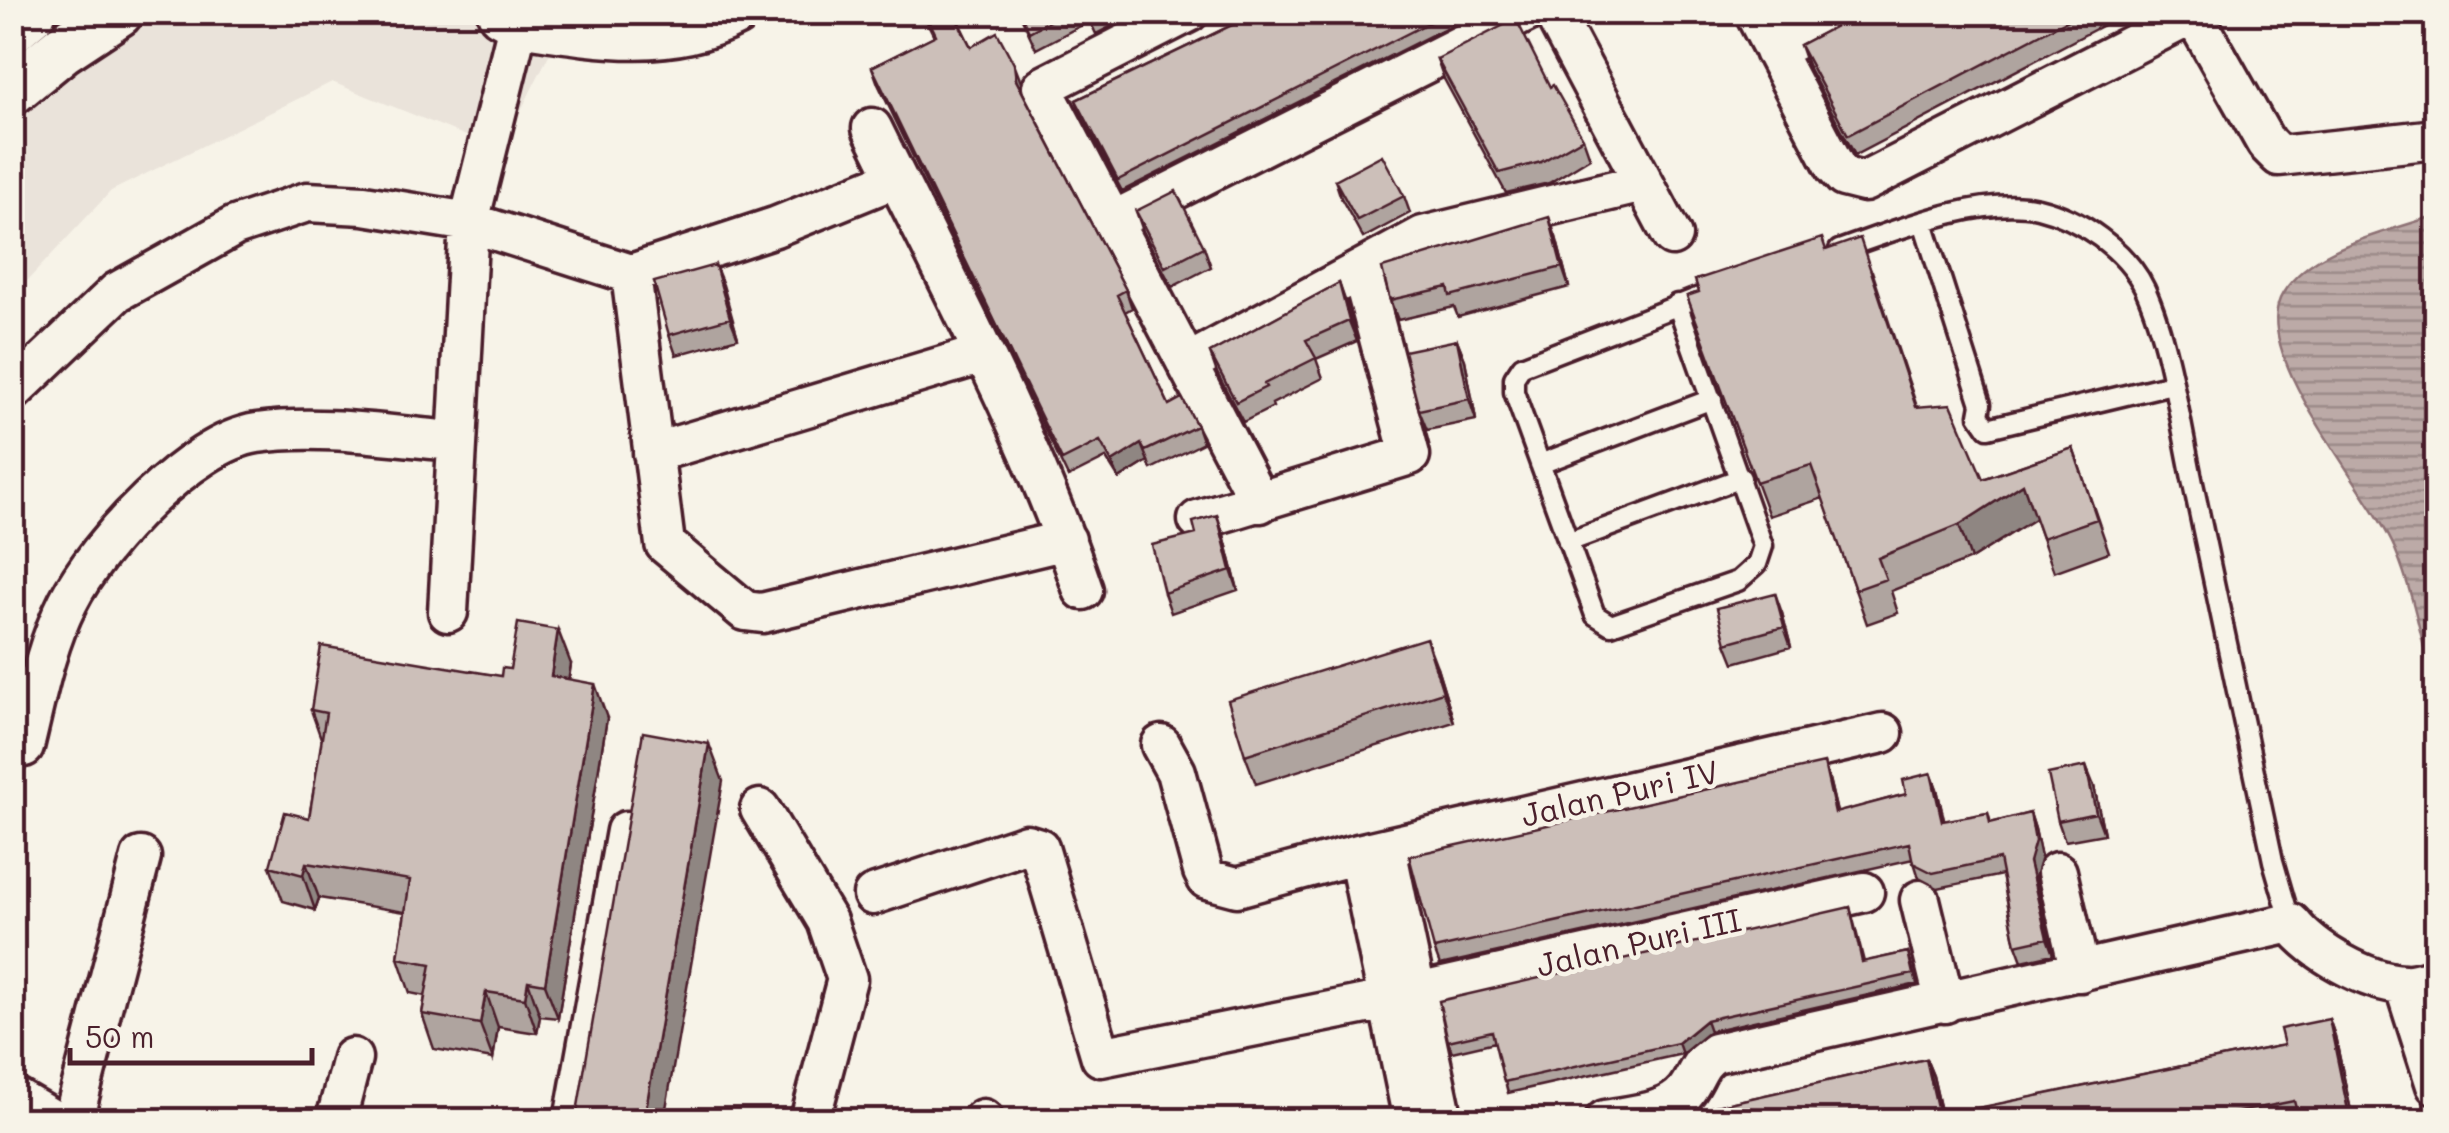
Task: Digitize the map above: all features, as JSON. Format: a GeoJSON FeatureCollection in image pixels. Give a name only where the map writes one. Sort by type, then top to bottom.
{"type":"FeatureCollection","features":[{"type":"Feature","properties":{"kind":"street"},"geometry":{"type":"LineString","coordinates":[[12,28],[31,12]]}},
{"type":"Feature","properties":{"kind":"street"},"geometry":{"type":"LineString","coordinates":[[12,90],[62,49],[118,12]]}},
{"type":"Feature","properties":{"kind":"street"},"geometry":{"type":"LineString","coordinates":[[1188,12],[1042,87],[1260,502]]}},
{"type":"Feature","properties":{"kind":"street"},"geometry":{"type":"LineString","coordinates":[[1112,222],[1527,12]]}},
{"type":"Feature","properties":{"kind":"street"},"geometry":{"type":"LineString","coordinates":[[1553,12],[1672,236]]}},
{"type":"Feature","properties":{"kind":"street"},"geometry":{"type":"LineString","coordinates":[[1754,12],[1836,168],[1844,176],[1864,182],[2194,13],[2266,143],[2279,156],[2436,139]]}},
{"type":"Feature","properties":{"kind":"street"},"geometry":{"type":"LineString","coordinates":[[1774,51],[1850,12]]}},
{"type":"Feature","properties":{"kind":"street"},"geometry":{"type":"LineString","coordinates":[[448,612],[469,222],[510,17],[653,36],[729,14]]}},
{"type":"Feature","properties":{"kind":"street"},"geometry":{"type":"LineString","coordinates":[[872,128],[983,354],[1066,540],[1083,590]]}},
{"type":"Feature","properties":{"kind":"street"},"geometry":{"type":"LineString","coordinates":[[12,392],[118,292],[234,226],[308,202],[364,205],[469,222],[631,274],[775,227],[896,178]]}},
{"type":"Feature","properties":{"kind":"street"},"geometry":{"type":"LineString","coordinates":[[1187,364],[1423,236],[1643,183]]}},
{"type":"Feature","properties":{"kind":"street"},"geometry":{"type":"LineString","coordinates":[[1198,520],[1410,456],[1361,270]]}},
{"type":"Feature","properties":{"kind":"street"},"geometry":{"type":"LineString","coordinates":[[631,274],[665,544],[753,614],[1066,540]]}},
{"type":"Feature","properties":{"kind":"street"},"geometry":{"type":"LineString","coordinates":[[653,453],[983,354]]}},
{"type":"Feature","properties":{"kind":"street"},"geometry":{"type":"LineString","coordinates":[[24,747],[29,651],[110,542],[168,484],[216,445],[256,433],[322,432],[455,441]]}},
{"type":"Feature","properties":{"kind":"street","name":"Jalan Puri IV"},"geometry":{"type":"LineString","coordinates":[[1372,851],[1882,733]]}},
{"type":"Feature","properties":{"kind":"street"},"geometry":{"type":"LineString","coordinates":[[1161,744],[1176,772],[1207,879],[1236,887],[1372,851],[1400,996],[1414,1120]]}},
{"type":"Feature","properties":{"kind":"street"},"geometry":{"type":"LineString","coordinates":[[760,809],[828,921],[847,979],[810,1120]]}},
{"type":"Feature","properties":{"kind":"street"},"geometry":{"type":"LineString","coordinates":[[574,1120],[626,831]]}},
{"type":"Feature","properties":{"kind":"street","name":"Jalan Puri III"},"geometry":{"type":"LineString","coordinates":[[873,895],[1026,844],[1039,848],[1101,1056],[1400,996],[1864,892]]}},
{"type":"Feature","properties":{"kind":"street"},"geometry":{"type":"LineString","coordinates":[[73,1120],[141,857]]}},
{"type":"Feature","properties":{"kind":"street"},"geometry":{"type":"LineString","coordinates":[[2056,872],[2080,972]]}},
{"type":"Feature","properties":{"kind":"street"},"geometry":{"type":"LineString","coordinates":[[1920,900],[1945,1003]]}},
{"type":"Feature","properties":{"kind":"street"},"geometry":{"type":"LineString","coordinates":[[1604,1120],[1663,1108],[1683,1096],[1701,1063],[1715,1054],[2291,924],[2318,952],[2420,981],[2436,1085]]}},
{"type":"Feature","properties":{"kind":"street"},"geometry":{"type":"LineString","coordinates":[[1400,996],[1442,1120]]}},
{"type":"Feature","properties":{"kind":"street"},"geometry":{"type":"LineString","coordinates":[[336,1120],[352,1058]]}},
{"type":"Feature","properties":{"kind":"street"},"geometry":{"type":"LineString","coordinates":[[12,1096],[53,1120]]}},
{"type":"Feature","properties":{"kind":"lane"},"geometry":{"type":"LineString","coordinates":[[1818,257],[1923,222],[2002,204],[2039,208],[2093,233],[2120,254],[2144,288],[2172,384],[2273,861],[2291,924]]}},
{"type":"Feature","properties":{"kind":"lane"},"geometry":{"type":"LineString","coordinates":[[1923,222],[1980,404],[1979,414],[1988,428],[2172,384]]}},
{"type":"Feature","properties":{"kind":"lane"},"geometry":{"type":"LineString","coordinates":[[1677,304],[1763,546],[1756,564],[1738,581],[1610,625],[1595,615],[1514,392],[1514,378],[1522,366],[1677,304],[1730,286]]}},
{"type":"Feature","properties":{"kind":"lane"},"geometry":{"type":"LineString","coordinates":[[1540,464],[1712,399]]}},
{"type":"Feature","properties":{"kind":"lane"},"geometry":{"type":"LineString","coordinates":[[1568,542],[1740,478]]}},
{"type":"Feature","properties":{"kind":"shaded area"},"geometry":{"type":"Polygon","coordinates":[[[132,12],[570,13],[501,150],[332,82],[111,191],[13,296],[13,122],[105,25],[132,12]]]}},
{"type":"Feature","properties":{"kind":"shaded area"},"geometry":{"type":"Polygon","coordinates":[[[2436,215],[2436,696],[2395,549],[2296,384],[2281,349],[2276,318],[2283,293],[2313,263],[2352,243],[2436,215]]]}},
{"type":"Feature","properties":{"kind":"building"},"geometry":{"type":"Polygon","coordinates":[[[925,12],[953,12],[971,47],[997,32],[1014,64],[1016,80],[1126,290],[1117,295],[1169,405],[1182,398],[1197,426],[1145,451],[1141,444],[1112,462],[1100,441],[1062,460],[872,67],[936,35],[925,12]]]}},
{"type":"Feature","properties":{"kind":"building"},"geometry":{"type":"Polygon","coordinates":[[[1020,12],[1066,12],[1029,32],[1020,12]]]}},
{"type":"Feature","properties":{"kind":"building"},"geometry":{"type":"Polygon","coordinates":[[[1259,12],[1450,12],[1118,180],[1076,100],[1259,12]]]}},
{"type":"Feature","properties":{"kind":"building"},"geometry":{"type":"Polygon","coordinates":[[[1863,12],[2083,12],[1848,135],[1800,45],[1863,12]]]}},
{"type":"Feature","properties":{"kind":"building"},"geometry":{"type":"Polygon","coordinates":[[[1516,19],[1550,87],[1553,85],[1583,138],[1541,162],[1499,173],[1437,59],[1516,19]]]}},
{"type":"Feature","properties":{"kind":"building"},"geometry":{"type":"Polygon","coordinates":[[[1382,155],[1404,196],[1357,220],[1335,180],[1382,155]]]}},
{"type":"Feature","properties":{"kind":"building"},"geometry":{"type":"Polygon","coordinates":[[[1176,191],[1204,247],[1165,267],[1136,211],[1176,191]]]}},
{"type":"Feature","properties":{"kind":"building"},"geometry":{"type":"Polygon","coordinates":[[[1549,217],[1562,267],[1450,296],[1448,287],[1390,300],[1382,268],[1549,217]]]}},
{"type":"Feature","properties":{"kind":"building"},"geometry":{"type":"Polygon","coordinates":[[[1822,238],[1826,250],[1860,238],[1916,407],[1951,404],[1983,479],[2073,448],[2097,519],[2042,538],[2023,484],[1959,525],[1878,558],[1886,579],[1855,590],[1811,465],[1756,482],[1687,296],[1699,292],[1695,280],[1822,238]]]}},
{"type":"Feature","properties":{"kind":"building"},"geometry":{"type":"Polygon","coordinates":[[[715,265],[730,318],[669,335],[654,282],[715,265]]]}},
{"type":"Feature","properties":{"kind":"building"},"geometry":{"type":"Polygon","coordinates":[[[1339,283],[1349,321],[1306,340],[1316,358],[1236,402],[1210,353],[1339,283]]]}},
{"type":"Feature","properties":{"kind":"building"},"geometry":{"type":"Polygon","coordinates":[[[1457,340],[1469,399],[1419,410],[1404,351],[1457,340]]]}},
{"type":"Feature","properties":{"kind":"building"},"geometry":{"type":"Polygon","coordinates":[[[1217,515],[1231,570],[1164,593],[1152,545],[1196,534],[1193,522],[1217,515]]]}},
{"type":"Feature","properties":{"kind":"building"},"geometry":{"type":"Polygon","coordinates":[[[1775,593],[1784,627],[1726,643],[1717,608],[1775,593]]]}},
{"type":"Feature","properties":{"kind":"building"},"geometry":{"type":"Polygon","coordinates":[[[518,623],[558,630],[551,676],[595,684],[545,984],[528,981],[525,998],[486,992],[480,1024],[422,1014],[431,964],[398,958],[410,880],[306,863],[303,875],[270,866],[285,812],[309,818],[326,713],[311,710],[321,646],[501,676],[502,668],[510,669],[518,623]]]}},
{"type":"Feature","properties":{"kind":"building"},"geometry":{"type":"Polygon","coordinates":[[[1426,638],[1443,692],[1245,755],[1228,700],[1426,638]]]}},
{"type":"Feature","properties":{"kind":"building"},"geometry":{"type":"Polygon","coordinates":[[[643,732],[709,744],[644,1120],[588,1120],[576,1118],[643,732]]]}},
{"type":"Feature","properties":{"kind":"building"},"geometry":{"type":"Polygon","coordinates":[[[1824,763],[1835,813],[1906,794],[1903,780],[1931,773],[1942,821],[1988,813],[1990,823],[2030,813],[2035,841],[2029,862],[2047,938],[2016,945],[1999,859],[1933,873],[1913,863],[1909,843],[1434,949],[1409,856],[1824,763]]]}},
{"type":"Feature","properties":{"kind":"building"},"geometry":{"type":"Polygon","coordinates":[[[2086,766],[2096,813],[2058,821],[2048,774],[2086,766]]]}},
{"type":"Feature","properties":{"kind":"building"},"geometry":{"type":"Polygon","coordinates":[[[1850,907],[1862,962],[1908,952],[1913,974],[1706,1020],[1678,1043],[1504,1082],[1492,1031],[1448,1041],[1439,1001],[1850,907]]]}},
{"type":"Feature","properties":{"kind":"building"},"geometry":{"type":"Polygon","coordinates":[[[2329,1019],[2350,1120],[2299,1120],[2294,1101],[2198,1120],[1653,1120],[1926,1059],[1939,1116],[2284,1045],[2280,1029],[2329,1019]]]}}]}
